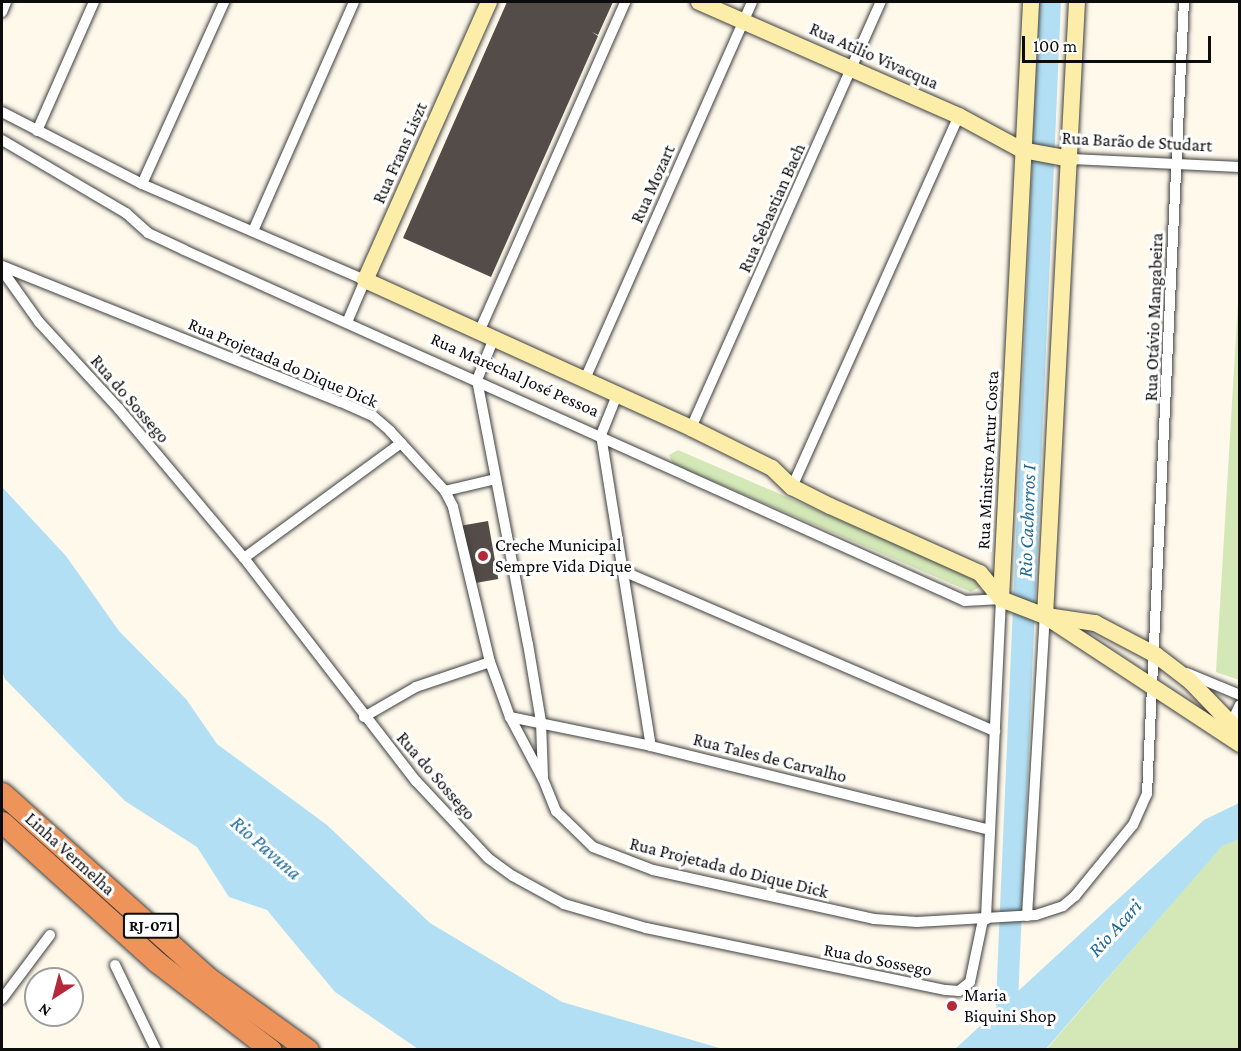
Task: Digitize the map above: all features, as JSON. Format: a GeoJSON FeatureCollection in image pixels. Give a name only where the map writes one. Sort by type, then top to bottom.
{"type":"FeatureCollection","features":[{"type":"Feature","properties":{"kind":"highway","name":"Linha Vermelha"},"geometry":{"type":"LineString","coordinates":[[2,793],[207,977],[308,1050]]}},
{"type":"Feature","properties":{"kind":"highway","name":"Linha Vermelha"},"geometry":{"type":"LineString","coordinates":[[2,822],[157,962],[270,1050]]}},
{"type":"Feature","properties":{"kind":"street"},"geometry":{"type":"LineString","coordinates":[[2,12],[6,2]]}},
{"type":"Feature","properties":{"kind":"street"},"geometry":{"type":"LineString","coordinates":[[37,131],[94,2]]}},
{"type":"Feature","properties":{"kind":"street"},"geometry":{"type":"LineString","coordinates":[[142,184],[224,2]]}},
{"type":"Feature","properties":{"kind":"street"},"geometry":{"type":"LineString","coordinates":[[253,231],[354,2]]}},
{"type":"Feature","properties":{"kind":"street","name":"Rua Frans Liszt"},"geometry":{"type":"LineString","coordinates":[[348,320],[489,2]]}},
{"type":"Feature","properties":{"kind":"street"},"geometry":{"type":"LineString","coordinates":[[543,779],[541,722],[477,380],[487,335],[625,2]]}},
{"type":"Feature","properties":{"kind":"street","name":"Rua Atilio Vivacqua"},"geometry":{"type":"LineString","coordinates":[[699,2],[853,67],[959,116],[1027,151]]}},
{"type":"Feature","properties":{"kind":"street","name":"Rua Mozart"},"geometry":{"type":"LineString","coordinates":[[585,379],[752,2]]}},
{"type":"Feature","properties":{"kind":"street","name":"Rua Sebastian Bach"},"geometry":{"type":"LineString","coordinates":[[691,428],[881,2]]}},
{"type":"Feature","properties":{"kind":"street","name":"Rua Ministro Artur Costa"},"geometry":{"type":"LineString","coordinates":[[985,920],[995,731],[1007,601],[1027,151],[1031,2]]}},
{"type":"Feature","properties":{"kind":"street"},"geometry":{"type":"LineString","coordinates":[[1023,917],[1038,614],[1077,2]]}},
{"type":"Feature","properties":{"kind":"street","name":"Rua Otávio Mangabeira"},"geometry":{"type":"LineString","coordinates":[[1000,919],[1051,911],[1074,896],[1140,813],[1148,794],[1184,2]]}},
{"type":"Feature","properties":{"kind":"street","name":"Rua Marechal José Pessoa"},"geometry":{"type":"LineString","coordinates":[[2,112],[142,184],[365,280],[691,428],[772,468],[792,487],[980,573],[1007,601]]}},
{"type":"Feature","properties":{"kind":"street"},"geometry":{"type":"LineString","coordinates":[[792,487],[959,116]]}},
{"type":"Feature","properties":{"kind":"street","name":"Rua Marechal José Pessoa"},"geometry":{"type":"LineString","coordinates":[[2,140],[26,152],[126,213],[148,233],[348,320],[965,601],[1007,601],[1038,614],[1154,688],[1231,730]]}},
{"type":"Feature","properties":{"kind":"street","name":"Rua Barão de Studart"},"geometry":{"type":"LineString","coordinates":[[1027,151],[1066,159],[1239,167]]}},
{"type":"Feature","properties":{"kind":"street","name":"Rua Projetada do Dique Dick"},"geometry":{"type":"LineString","coordinates":[[2,268],[372,416],[401,443],[445,491],[453,507],[490,662],[510,717],[543,779],[556,811],[593,847],[653,870],[874,919],[1000,919]]}},
{"type":"Feature","properties":{"kind":"street","name":"Rua do Sossego"},"geometry":{"type":"LineString","coordinates":[[2,268],[39,322],[119,410],[244,558],[364,717],[423,790],[488,858],[564,904],[669,933],[946,990],[959,991],[970,982],[985,920]]}},
{"type":"Feature","properties":{"kind":"street"},"geometry":{"type":"LineString","coordinates":[[617,395],[601,435],[625,572],[651,746]]}},
{"type":"Feature","properties":{"kind":"street"},"geometry":{"type":"LineString","coordinates":[[244,558],[401,443]]}},
{"type":"Feature","properties":{"kind":"street"},"geometry":{"type":"LineString","coordinates":[[445,491],[496,479]]}},
{"type":"Feature","properties":{"kind":"street"},"geometry":{"type":"LineString","coordinates":[[625,572],[995,731]]}},
{"type":"Feature","properties":{"kind":"street","name":"Rua Marechal José Pessoa"},"geometry":{"type":"LineString","coordinates":[[1038,614],[1086,620],[1156,654],[1175,668],[1231,730],[1239,744]]}},
{"type":"Feature","properties":{"kind":"street"},"geometry":{"type":"LineString","coordinates":[[1139,645],[1157,633]]}},
{"type":"Feature","properties":{"kind":"street"},"geometry":{"type":"LineString","coordinates":[[364,717],[416,687],[490,662]]}},
{"type":"Feature","properties":{"kind":"street"},"geometry":{"type":"LineString","coordinates":[[1175,668],[1239,695]]}},
{"type":"Feature","properties":{"kind":"street"},"geometry":{"type":"LineString","coordinates":[[1231,730],[1239,705]]}},
{"type":"Feature","properties":{"kind":"street","name":"Rua Tales de Carvalho"},"geometry":{"type":"LineString","coordinates":[[510,717],[651,746],[990,830]]}},
{"type":"Feature","properties":{"kind":"street"},"geometry":{"type":"LineString","coordinates":[[2,999],[50,936]]}},
{"type":"Feature","properties":{"kind":"street"},"geometry":{"type":"LineString","coordinates":[[115,965],[156,1050]]}},
{"type":"Feature","properties":{"kind":"green space"},"geometry":{"type":"Polygon","coordinates":[[[1239,286],[1240,680],[1216,672],[1239,286]]]}},
{"type":"Feature","properties":{"kind":"green space"},"geometry":{"type":"Polygon","coordinates":[[[678,450],[976,579],[981,586],[971,592],[673,464],[669,455],[678,450]]]}},
{"type":"Feature","properties":{"kind":"green space"},"geometry":{"type":"Polygon","coordinates":[[[1239,839],[1239,1049],[1046,1050],[1222,845],[1239,839]]]}},
{"type":"Feature","properties":{"kind":"water","name":"Rio Pavuna"},"geometry":{"type":"Polygon","coordinates":[[[2,487],[66,556],[119,631],[186,699],[217,744],[327,825],[430,923],[562,1002],[723,1049],[418,1049],[335,992],[267,910],[229,897],[197,847],[125,801],[5,679],[2,671],[2,487]]]}},
{"type":"Feature","properties":{"kind":"water","name":"Rio Acari"},"geometry":{"type":"Polygon","coordinates":[[[1239,803],[1239,839],[1222,846],[1046,1049],[955,1049],[1204,820],[1239,803]]]}},
{"type":"Feature","properties":{"kind":"building"},"geometry":{"type":"Polygon","coordinates":[[[507,2],[613,2],[598,35],[592,32],[598,36],[491,277],[403,238],[507,2]]]}},
{"type":"Feature","properties":{"kind":"building"},"geometry":{"type":"Polygon","coordinates":[[[488,521],[498,579],[473,584],[462,526],[488,521]]]}},
{"type":"Feature","properties":{"kind":"waterway","name":"Rio Cachorros I"},"geometry":{"type":"LineString","coordinates":[[1011,1031],[1007,1002],[1050,2]]}},
{"type":"Feature","properties":{"kind":"place","name":"Creche Municipal Sempre Vida Dique"},"geometry":{"type":"Point","coordinates":[483,556]}},
{"type":"Feature","properties":{"kind":"place","name":"Maria Biquini Shop"},"geometry":{"type":"Point","coordinates":[952,1006]}}]}
